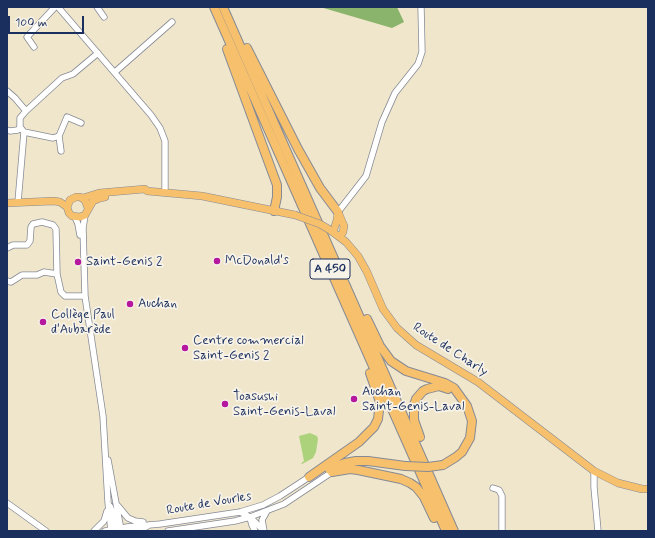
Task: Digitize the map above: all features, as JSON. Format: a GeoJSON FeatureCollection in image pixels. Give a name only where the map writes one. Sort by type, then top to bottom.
{"type":"FeatureCollection","features":[{"type":"Feature","properties":{"kind":"highway","name":"A 450"},"geometry":{"type":"LineString","coordinates":[[214,7],[446,531]]}},
{"type":"Feature","properties":{"kind":"highway","name":"A 450"},"geometry":{"type":"LineString","coordinates":[[223,7],[454,531]]}},
{"type":"Feature","properties":{"kind":"highway"},"geometry":{"type":"LineString","coordinates":[[228,18],[235,22],[285,124],[320,188],[338,212]]}},
{"type":"Feature","properties":{"kind":"highway"},"geometry":{"type":"LineString","coordinates":[[226,34],[225,42],[277,185],[277,197],[274,211]]}},
{"type":"Feature","properties":{"kind":"highway"},"geometry":{"type":"LineString","coordinates":[[310,477],[356,461],[368,461],[405,466],[428,467],[443,465],[450,462],[459,454],[467,445],[470,438],[472,421],[470,412],[454,388],[445,383],[406,371],[391,361],[380,346],[356,297],[349,293]]}},
{"type":"Feature","properties":{"kind":"highway"},"geometry":{"type":"LineString","coordinates":[[310,477],[367,435],[374,427],[378,419],[380,402],[356,337],[356,328]]}},
{"type":"Feature","properties":{"kind":"highway"},"geometry":{"type":"LineString","coordinates":[[433,481],[435,476],[414,420],[414,405],[416,399],[423,391],[433,387],[445,387],[456,392]]}},
{"type":"Feature","properties":{"kind":"highway"},"geometry":{"type":"LineString","coordinates":[[334,469],[358,470],[401,479],[410,483],[416,487],[424,497],[441,531]]}},
{"type":"Feature","properties":{"kind":"main road","name":"Route de Charly"},"geometry":{"type":"LineString","coordinates":[[83,198],[99,193],[145,189],[147,191],[202,196],[295,215],[332,231],[340,237],[358,256],[368,272],[383,309],[396,328],[416,345],[478,382],[594,471],[618,483],[648,489]]}},
{"type":"Feature","properties":{"kind":"main road","name":"Route de Charly"},"geometry":{"type":"LineString","coordinates":[[87,211],[93,201],[100,198],[144,194],[147,191]]}},
{"type":"Feature","properties":{"kind":"main road"},"geometry":{"type":"LineString","coordinates":[[7,203],[37,198],[55,197],[69,203]]}},
{"type":"Feature","properties":{"kind":"main road"},"geometry":{"type":"LineString","coordinates":[[76,197],[83,198],[87,202],[87,211],[80,218],[75,217],[69,213],[69,203],[76,197]]}},
{"type":"Feature","properties":{"kind":"main road"},"geometry":{"type":"LineString","coordinates":[[332,231],[337,220],[338,212]]}},
{"type":"Feature","properties":{"kind":"main road"},"geometry":{"type":"LineString","coordinates":[[338,212],[344,226],[340,237]]}},
{"type":"Feature","properties":{"kind":"street"},"geometry":{"type":"LineString","coordinates":[[34,47],[27,37],[57,7],[115,72],[160,128],[165,141],[166,192]]}},
{"type":"Feature","properties":{"kind":"street"},"geometry":{"type":"LineString","coordinates":[[97,7],[104,18]]}},
{"type":"Feature","properties":{"kind":"street"},"geometry":{"type":"LineString","coordinates":[[338,212],[366,176],[382,122],[395,93],[418,64],[422,52],[421,7]]}},
{"type":"Feature","properties":{"kind":"street"},"geometry":{"type":"LineString","coordinates":[[115,72],[172,22]]}},
{"type":"Feature","properties":{"kind":"street"},"geometry":{"type":"LineString","coordinates":[[59,136],[53,138],[24,132],[20,127],[20,118],[62,78],[73,74],[98,53]]}},
{"type":"Feature","properties":{"kind":"street"},"geometry":{"type":"LineString","coordinates":[[7,91],[26,111]]}},
{"type":"Feature","properties":{"kind":"street"},"geometry":{"type":"LineString","coordinates":[[61,151],[59,136],[67,117],[81,123]]}},
{"type":"Feature","properties":{"kind":"street"},"geometry":{"type":"LineString","coordinates":[[7,130],[18,130],[20,127]]}},
{"type":"Feature","properties":{"kind":"street"},"geometry":{"type":"LineString","coordinates":[[18,202],[24,132]]}},
{"type":"Feature","properties":{"kind":"street"},"geometry":{"type":"LineString","coordinates":[[83,296],[83,228],[87,211]]}},
{"type":"Feature","properties":{"kind":"street"},"geometry":{"type":"LineString","coordinates":[[75,217],[80,230],[83,296],[103,416],[105,444],[108,502],[105,518],[94,531]]}},
{"type":"Feature","properties":{"kind":"street"},"geometry":{"type":"LineString","coordinates":[[7,248],[13,245],[27,245],[30,241],[31,227],[33,224],[42,222],[53,225],[56,229],[58,274],[62,294],[83,296]]}},
{"type":"Feature","properties":{"kind":"street"},"geometry":{"type":"LineString","coordinates":[[7,281],[11,282],[22,275],[36,275],[44,272],[58,274]]}},
{"type":"Feature","properties":{"kind":"street"},"geometry":{"type":"LineString","coordinates":[[105,444],[117,504],[115,530]]}},
{"type":"Feature","properties":{"kind":"street","name":"Route de Vourles"},"geometry":{"type":"LineString","coordinates":[[168,531],[250,518],[284,504],[334,469]]}},
{"type":"Feature","properties":{"kind":"street"},"geometry":{"type":"LineString","coordinates":[[594,471],[598,531]]}},
{"type":"Feature","properties":{"kind":"street","name":"Route de Vourles"},"geometry":{"type":"LineString","coordinates":[[115,530],[141,525],[160,524],[240,512],[263,505],[310,477]]}},
{"type":"Feature","properties":{"kind":"street"},"geometry":{"type":"LineString","coordinates":[[493,488],[499,490],[502,496],[502,531]]}},
{"type":"Feature","properties":{"kind":"street"},"geometry":{"type":"LineString","coordinates":[[108,502],[113,513],[115,530]]}},
{"type":"Feature","properties":{"kind":"street"},"geometry":{"type":"LineString","coordinates":[[7,504],[46,531]]}},
{"type":"Feature","properties":{"kind":"street"},"geometry":{"type":"LineString","coordinates":[[117,504],[123,514],[135,521],[149,521],[160,524]]}},
{"type":"Feature","properties":{"kind":"street"},"geometry":{"type":"LineString","coordinates":[[240,512],[250,518],[255,510],[263,505]]}},
{"type":"Feature","properties":{"kind":"street","name":"Route de Vourles"},"geometry":{"type":"LineString","coordinates":[[264,531],[262,520],[268,510]]}},
{"type":"Feature","properties":{"kind":"street"},"geometry":{"type":"LineString","coordinates":[[211,516],[223,523]]}},
{"type":"Feature","properties":{"kind":"street","name":"Route de Vourles"},"geometry":{"type":"LineString","coordinates":[[250,518],[255,531]]}},
{"type":"Feature","properties":{"kind":"street","name":"Route de Vourles"},"geometry":{"type":"LineString","coordinates":[[250,518],[264,531]]}},
{"type":"Feature","properties":{"kind":"street"},"geometry":{"type":"LineString","coordinates":[[128,531],[142,529],[149,525]]}},
{"type":"Feature","properties":{"kind":"street"},"geometry":{"type":"LineString","coordinates":[[40,526],[51,531]]}},
{"type":"Feature","properties":{"kind":"green space"},"geometry":{"type":"Polygon","coordinates":[[[320,7],[397,7],[404,22],[392,28],[320,7]]]}},
{"type":"Feature","properties":{"kind":"green space"},"geometry":{"type":"Polygon","coordinates":[[[310,433],[317,436],[318,439],[316,452],[313,458],[302,464],[301,463],[304,461],[299,436],[310,433]]]}},
{"type":"Feature","properties":{"kind":"place","name":"McDonald's"},"geometry":{"type":"Point","coordinates":[217,261]}},
{"type":"Feature","properties":{"kind":"place","name":"Saint-Genis 2"},"geometry":{"type":"Point","coordinates":[78,262]}},
{"type":"Feature","properties":{"kind":"place","name":"Auchan"},"geometry":{"type":"Point","coordinates":[130,304]}},
{"type":"Feature","properties":{"kind":"place","name":"Collège Paul d'Aubarède"},"geometry":{"type":"Point","coordinates":[43,322]}},
{"type":"Feature","properties":{"kind":"place","name":"Centre commercial Saint-Genis 2"},"geometry":{"type":"Point","coordinates":[185,348]}},
{"type":"Feature","properties":{"kind":"place","name":"Auchan Saint-Genis-Laval"},"geometry":{"type":"Point","coordinates":[354,399]}},
{"type":"Feature","properties":{"kind":"place","name":"Toasushi Saint-Genis-Laval"},"geometry":{"type":"Point","coordinates":[225,404]}}]}
